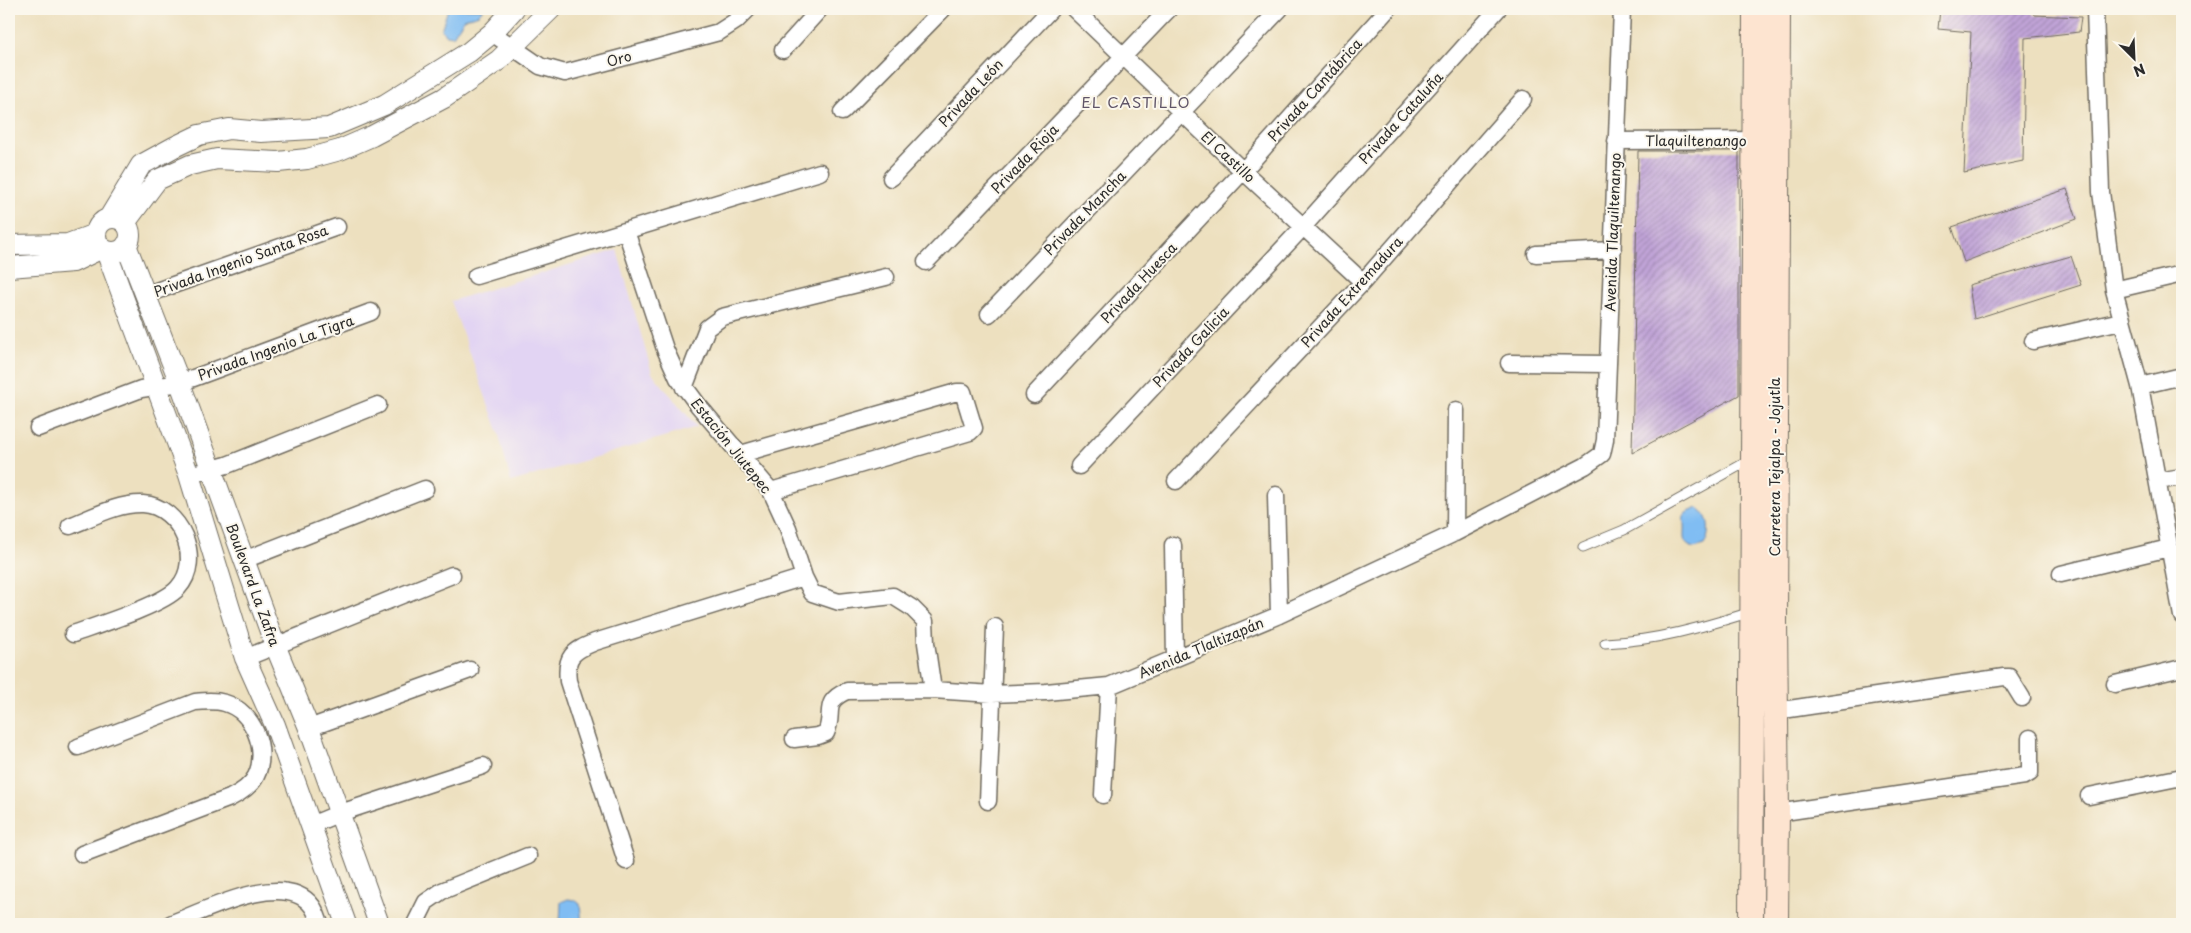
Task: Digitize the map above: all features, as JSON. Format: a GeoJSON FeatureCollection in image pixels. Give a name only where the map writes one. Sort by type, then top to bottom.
{"type":"FeatureCollection","features":[{"type":"Feature","properties":{"kind":"main road","name":"Carretera Tejalpa - Jojutla"},"geometry":{"type":"LineString","coordinates":[[1755,9],[1764,140],[1776,711],[1776,924]]}},
{"type":"Feature","properties":{"kind":"main road","name":"Carretera Tejalpa - Jojutla"},"geometry":{"type":"LineString","coordinates":[[1750,924],[1752,459],[1764,140],[1778,9]]}},
{"type":"Feature","properties":{"kind":"street"},"geometry":{"type":"LineString","coordinates":[[117,221],[141,165],[182,143],[199,135],[229,129],[261,132],[329,128],[384,105],[469,52],[492,33],[514,9]]}},
{"type":"Feature","properties":{"kind":"street"},"geometry":{"type":"LineString","coordinates":[[101,244],[100,224],[117,221],[157,180],[190,165],[217,159],[278,162],[307,159],[340,150],[372,136],[444,98],[514,48],[551,9]]}},
{"type":"Feature","properties":{"kind":"street","name":"Oro"},"geometry":{"type":"LineString","coordinates":[[492,33],[540,66],[565,73],[719,32],[736,21],[748,9]]}},
{"type":"Feature","properties":{"kind":"street"},"geometry":{"type":"LineString","coordinates":[[783,50],[820,9]]}},
{"type":"Feature","properties":{"kind":"street"},"geometry":{"type":"LineString","coordinates":[[842,112],[943,9]]}},
{"type":"Feature","properties":{"kind":"street","name":"Privada León"},"geometry":{"type":"LineString","coordinates":[[891,178],[1051,9]]}},
{"type":"Feature","properties":{"kind":"street","name":"El Castillo"},"geometry":{"type":"LineString","coordinates":[[1074,9],[1243,171],[1363,282]]}},
{"type":"Feature","properties":{"kind":"street","name":"Privada Rioja"},"geometry":{"type":"LineString","coordinates":[[926,262],[1169,9]]}},
{"type":"Feature","properties":{"kind":"street","name":"Privada Mancha"},"geometry":{"type":"LineString","coordinates":[[989,314],[1280,9]]}},
{"type":"Feature","properties":{"kind":"street","name":"Privada Cantábrica"},"geometry":{"type":"LineString","coordinates":[[1243,171],[1388,9]]}},
{"type":"Feature","properties":{"kind":"street","name":"Privada Cataluña"},"geometry":{"type":"LineString","coordinates":[[1303,227],[1498,9]]}},
{"type":"Feature","properties":{"kind":"street","name":"Avenida Tlaquiltenango"},"geometry":{"type":"LineString","coordinates":[[1602,454],[1605,440],[1622,9]]}},
{"type":"Feature","properties":{"kind":"street"},"geometry":{"type":"LineString","coordinates":[[2094,9],[2101,192],[2114,290],[2140,386],[2182,616]]}},
{"type":"Feature","properties":{"kind":"street","name":"Privada Extremadura"},"geometry":{"type":"LineString","coordinates":[[1176,481],[1363,282],[1523,99]]}},
{"type":"Feature","properties":{"kind":"street","name":"Tlaquiltenango"},"geometry":{"type":"LineString","coordinates":[[1616,140],[1764,140]]}},
{"type":"Feature","properties":{"kind":"street","name":"Privada Huesca"},"geometry":{"type":"LineString","coordinates":[[1034,395],[1243,171]]}},
{"type":"Feature","properties":{"kind":"street"},"geometry":{"type":"LineString","coordinates":[[476,276],[820,172]]}},
{"type":"Feature","properties":{"kind":"street"},"geometry":{"type":"LineString","coordinates":[[9,245],[101,244],[118,252],[126,245],[130,232],[117,221]]}},
{"type":"Feature","properties":{"kind":"street","name":"Privada Ingenio Santa Rosa"},"geometry":{"type":"LineString","coordinates":[[145,295],[337,227]]}},
{"type":"Feature","properties":{"kind":"street","name":"Privada Galicia"},"geometry":{"type":"LineString","coordinates":[[1079,466],[1303,227]]}},
{"type":"Feature","properties":{"kind":"street","name":"Estación Jiutepec"},"geometry":{"type":"LineString","coordinates":[[626,231],[665,349],[684,388],[770,491],[788,528],[804,577],[812,593],[838,602],[893,596],[912,608],[926,621],[926,643],[933,690]]}},
{"type":"Feature","properties":{"kind":"street"},"geometry":{"type":"LineString","coordinates":[[9,267],[73,262],[101,244]]}},
{"type":"Feature","properties":{"kind":"street","name":"Boulevard La Zafra"},"geometry":{"type":"LineString","coordinates":[[101,244],[189,475],[245,658],[275,725],[344,919]]}},
{"type":"Feature","properties":{"kind":"street","name":"Boulevard La Zafra"},"geometry":{"type":"LineString","coordinates":[[126,245],[180,383],[275,645],[309,728],[379,924]]}},
{"type":"Feature","properties":{"kind":"street"},"geometry":{"type":"LineString","coordinates":[[1536,254],[1613,250]]}},
{"type":"Feature","properties":{"kind":"street"},"geometry":{"type":"LineString","coordinates":[[2114,290],[2182,274]]}},
{"type":"Feature","properties":{"kind":"street"},"geometry":{"type":"LineString","coordinates":[[684,388],[707,328],[722,317],[886,278]]}},
{"type":"Feature","properties":{"kind":"street","name":"Privada Ingenio La Tigra"},"geometry":{"type":"LineString","coordinates":[[38,428],[141,390],[180,383],[371,312]]}},
{"type":"Feature","properties":{"kind":"street"},"geometry":{"type":"LineString","coordinates":[[2032,341],[2121,321]]}},
{"type":"Feature","properties":{"kind":"street"},"geometry":{"type":"LineString","coordinates":[[1509,363],[1608,364]]}},
{"type":"Feature","properties":{"kind":"street"},"geometry":{"type":"LineString","coordinates":[[2140,386],[2182,376]]}},
{"type":"Feature","properties":{"kind":"street"},"geometry":{"type":"LineString","coordinates":[[741,454],[957,392],[963,392],[974,423],[974,428],[970,432],[770,491]]}},
{"type":"Feature","properties":{"kind":"street"},"geometry":{"type":"LineString","coordinates":[[189,475],[227,465],[378,405]]}},
{"type":"Feature","properties":{"kind":"street"},"geometry":{"type":"LineString","coordinates":[[1455,533],[1456,410]]}},
{"type":"Feature","properties":{"kind":"street","name":"Avenida Tlaltizapán"},"geometry":{"type":"LineString","coordinates":[[794,739],[826,733],[835,696],[847,691],[933,690],[992,694],[1046,692],[1109,686],[1279,615],[1455,533],[1585,466],[1602,454]]}},
{"type":"Feature","properties":{"kind":"street"},"geometry":{"type":"LineString","coordinates":[[2158,481],[2182,477]]}},
{"type":"Feature","properties":{"kind":"street"},"geometry":{"type":"LineString","coordinates":[[244,560],[425,489]]}},
{"type":"Feature","properties":{"kind":"street"},"geometry":{"type":"LineString","coordinates":[[1276,495],[1279,615]]}},
{"type":"Feature","properties":{"kind":"street"},"geometry":{"type":"LineString","coordinates":[[70,526],[126,504],[144,504],[162,509],[174,519],[187,541],[190,564],[178,588],[163,600],[74,634]]}},
{"type":"Feature","properties":{"kind":"street"},"geometry":{"type":"LineString","coordinates":[[187,541],[206,534]]}},
{"type":"Feature","properties":{"kind":"street"},"geometry":{"type":"LineString","coordinates":[[1173,545],[1175,659]]}},
{"type":"Feature","properties":{"kind":"street"},"geometry":{"type":"LineString","coordinates":[[2061,574],[2169,548]]}},
{"type":"Feature","properties":{"kind":"street"},"geometry":{"type":"LineString","coordinates":[[245,658],[452,575]]}},
{"type":"Feature","properties":{"kind":"street"},"geometry":{"type":"LineString","coordinates":[[626,861],[568,681],[566,668],[570,657],[594,642],[804,577]]}},
{"type":"Feature","properties":{"kind":"street"},"geometry":{"type":"LineString","coordinates":[[988,802],[995,626]]}},
{"type":"Feature","properties":{"kind":"street"},"geometry":{"type":"LineString","coordinates":[[2115,684],[2182,668]]}},
{"type":"Feature","properties":{"kind":"street"},"geometry":{"type":"LineString","coordinates":[[309,728],[470,670]]}},
{"type":"Feature","properties":{"kind":"street"},"geometry":{"type":"LineString","coordinates":[[1776,711],[2004,677],[2009,677],[2022,698]]}},
{"type":"Feature","properties":{"kind":"street"},"geometry":{"type":"LineString","coordinates":[[1103,795],[1109,686]]}},
{"type":"Feature","properties":{"kind":"street"},"geometry":{"type":"LineString","coordinates":[[78,747],[195,702],[213,701],[226,703],[242,712],[251,722],[256,733],[260,755],[260,766],[256,778],[244,790],[230,798],[82,854]]}},
{"type":"Feature","properties":{"kind":"street"},"geometry":{"type":"LineString","coordinates":[[256,733],[275,725]]}},
{"type":"Feature","properties":{"kind":"street"},"geometry":{"type":"LineString","coordinates":[[1777,813],[2025,776],[2030,773],[2030,738]]}},
{"type":"Feature","properties":{"kind":"street"},"geometry":{"type":"LineString","coordinates":[[311,825],[340,813],[483,766]]}},
{"type":"Feature","properties":{"kind":"street"},"geometry":{"type":"LineString","coordinates":[[2089,796],[2182,777]]}},
{"type":"Feature","properties":{"kind":"street"},"geometry":{"type":"LineString","coordinates":[[416,924],[426,902],[442,891],[528,856]]}},
{"type":"Feature","properties":{"kind":"street"},"geometry":{"type":"LineString","coordinates":[[170,924],[251,893],[269,891],[298,896],[312,906],[320,924],[344,919]]}},
{"type":"Feature","properties":{"kind":"lane"},"geometry":{"type":"LineString","coordinates":[[1583,547],[1624,530],[1752,459]]}},
{"type":"Feature","properties":{"kind":"lane"},"geometry":{"type":"LineString","coordinates":[[1605,642],[1632,642],[1695,629],[1751,612]]}},
{"type":"Feature","properties":{"kind":"shaded area"},"geometry":{"type":"Polygon","coordinates":[[[617,250],[652,373],[697,427],[511,482],[498,431],[451,301],[617,250]]]}},
{"type":"Feature","properties":{"kind":"water"},"geometry":{"type":"Polygon","coordinates":[[[448,9],[483,9],[479,14],[464,19],[453,36],[447,35],[441,30],[448,9]]]}},
{"type":"Feature","properties":{"kind":"water"},"geometry":{"type":"Polygon","coordinates":[[[1698,508],[1707,520],[1708,536],[1704,545],[1694,548],[1685,542],[1684,517],[1686,513],[1698,508]]]}},
{"type":"Feature","properties":{"kind":"water"},"geometry":{"type":"Polygon","coordinates":[[[568,899],[575,900],[580,904],[582,924],[560,924],[561,902],[568,899]]]}},
{"type":"Feature","properties":{"kind":"building"},"geometry":{"type":"Polygon","coordinates":[[[1940,9],[2033,9],[2034,15],[2081,17],[2079,32],[2025,38],[2023,161],[1964,173],[1971,32],[1938,29],[1940,9]]]}},
{"type":"Feature","properties":{"kind":"building"},"geometry":{"type":"Polygon","coordinates":[[[1638,151],[1739,151],[1739,395],[1632,453],[1638,151]]]}},
{"type":"Feature","properties":{"kind":"building"},"geometry":{"type":"Polygon","coordinates":[[[2067,189],[2077,219],[1964,262],[1952,227],[2067,189]]]}},
{"type":"Feature","properties":{"kind":"building"},"geometry":{"type":"Polygon","coordinates":[[[2071,256],[2081,285],[1974,319],[1969,285],[2071,256]]]}},
{"type":"Feature","properties":{"kind":"district","name":"EL CASTILLO"},"geometry":{"type":"Point","coordinates":[1136,103]}}]}
